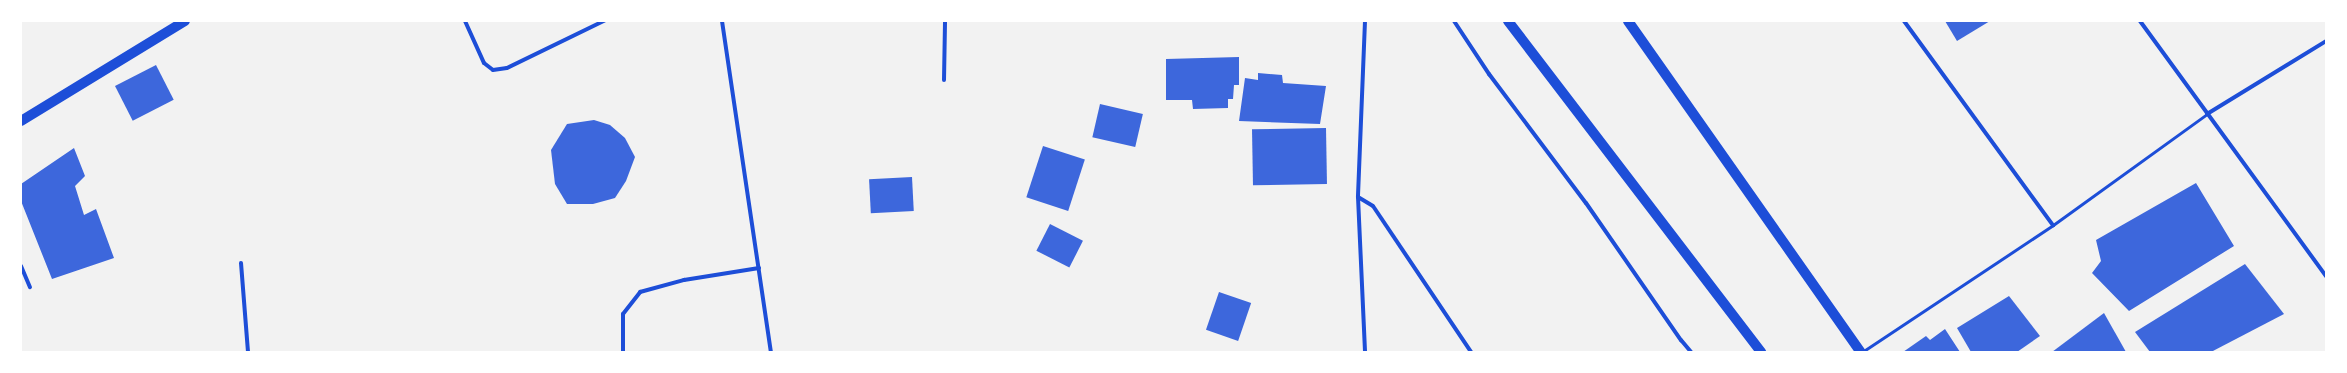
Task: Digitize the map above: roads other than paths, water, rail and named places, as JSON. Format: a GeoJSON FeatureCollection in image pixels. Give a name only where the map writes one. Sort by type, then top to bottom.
{"type":"FeatureCollection","features":[{"type":"Feature","properties":{"kind":"main road"},"geometry":{"type":"LineString","coordinates":[[21,120],[185,21]]}},
{"type":"Feature","properties":{"kind":"main road"},"geometry":{"type":"LineString","coordinates":[[1508,21],[1761,352]]}},
{"type":"Feature","properties":{"kind":"main road"},"geometry":{"type":"LineString","coordinates":[[1628,21],[1862,352]]}},
{"type":"Feature","properties":{"kind":"street"},"geometry":{"type":"LineString","coordinates":[[465,21],[484,63],[493,70],[507,68],[604,21]]}},
{"type":"Feature","properties":{"kind":"street"},"geometry":{"type":"LineString","coordinates":[[722,21],[771,352]]}},
{"type":"Feature","properties":{"kind":"street"},"geometry":{"type":"LineString","coordinates":[[944,80],[945,21]]}},
{"type":"Feature","properties":{"kind":"street"},"geometry":{"type":"LineString","coordinates":[[1365,21],[1358,197],[1365,352]]}},
{"type":"Feature","properties":{"kind":"street"},"geometry":{"type":"LineString","coordinates":[[1454,21],[1489,74],[1586,203],[1681,340],[1691,352]]}},
{"type":"Feature","properties":{"kind":"street"},"geometry":{"type":"LineString","coordinates":[[1904,21],[2053,225]]}},
{"type":"Feature","properties":{"kind":"street"},"geometry":{"type":"LineString","coordinates":[[2140,21],[2326,276]]}},
{"type":"Feature","properties":{"kind":"street"},"geometry":{"type":"LineString","coordinates":[[2208,114],[2326,41]]}},
{"type":"Feature","properties":{"kind":"street"},"geometry":{"type":"LineString","coordinates":[[1358,197],[1373,206],[1471,352]]}},
{"type":"Feature","properties":{"kind":"street"},"geometry":{"type":"LineString","coordinates":[[241,263],[248,352]]}},
{"type":"Feature","properties":{"kind":"street"},"geometry":{"type":"LineString","coordinates":[[21,266],[30,287]]}},
{"type":"Feature","properties":{"kind":"street"},"geometry":{"type":"LineString","coordinates":[[623,352],[623,314],[640,292],[684,280],[759,268]]}},
{"type":"Feature","properties":{"kind":"lane"},"geometry":{"type":"LineString","coordinates":[[1862,352],[2053,225],[2208,114]]}}]}
